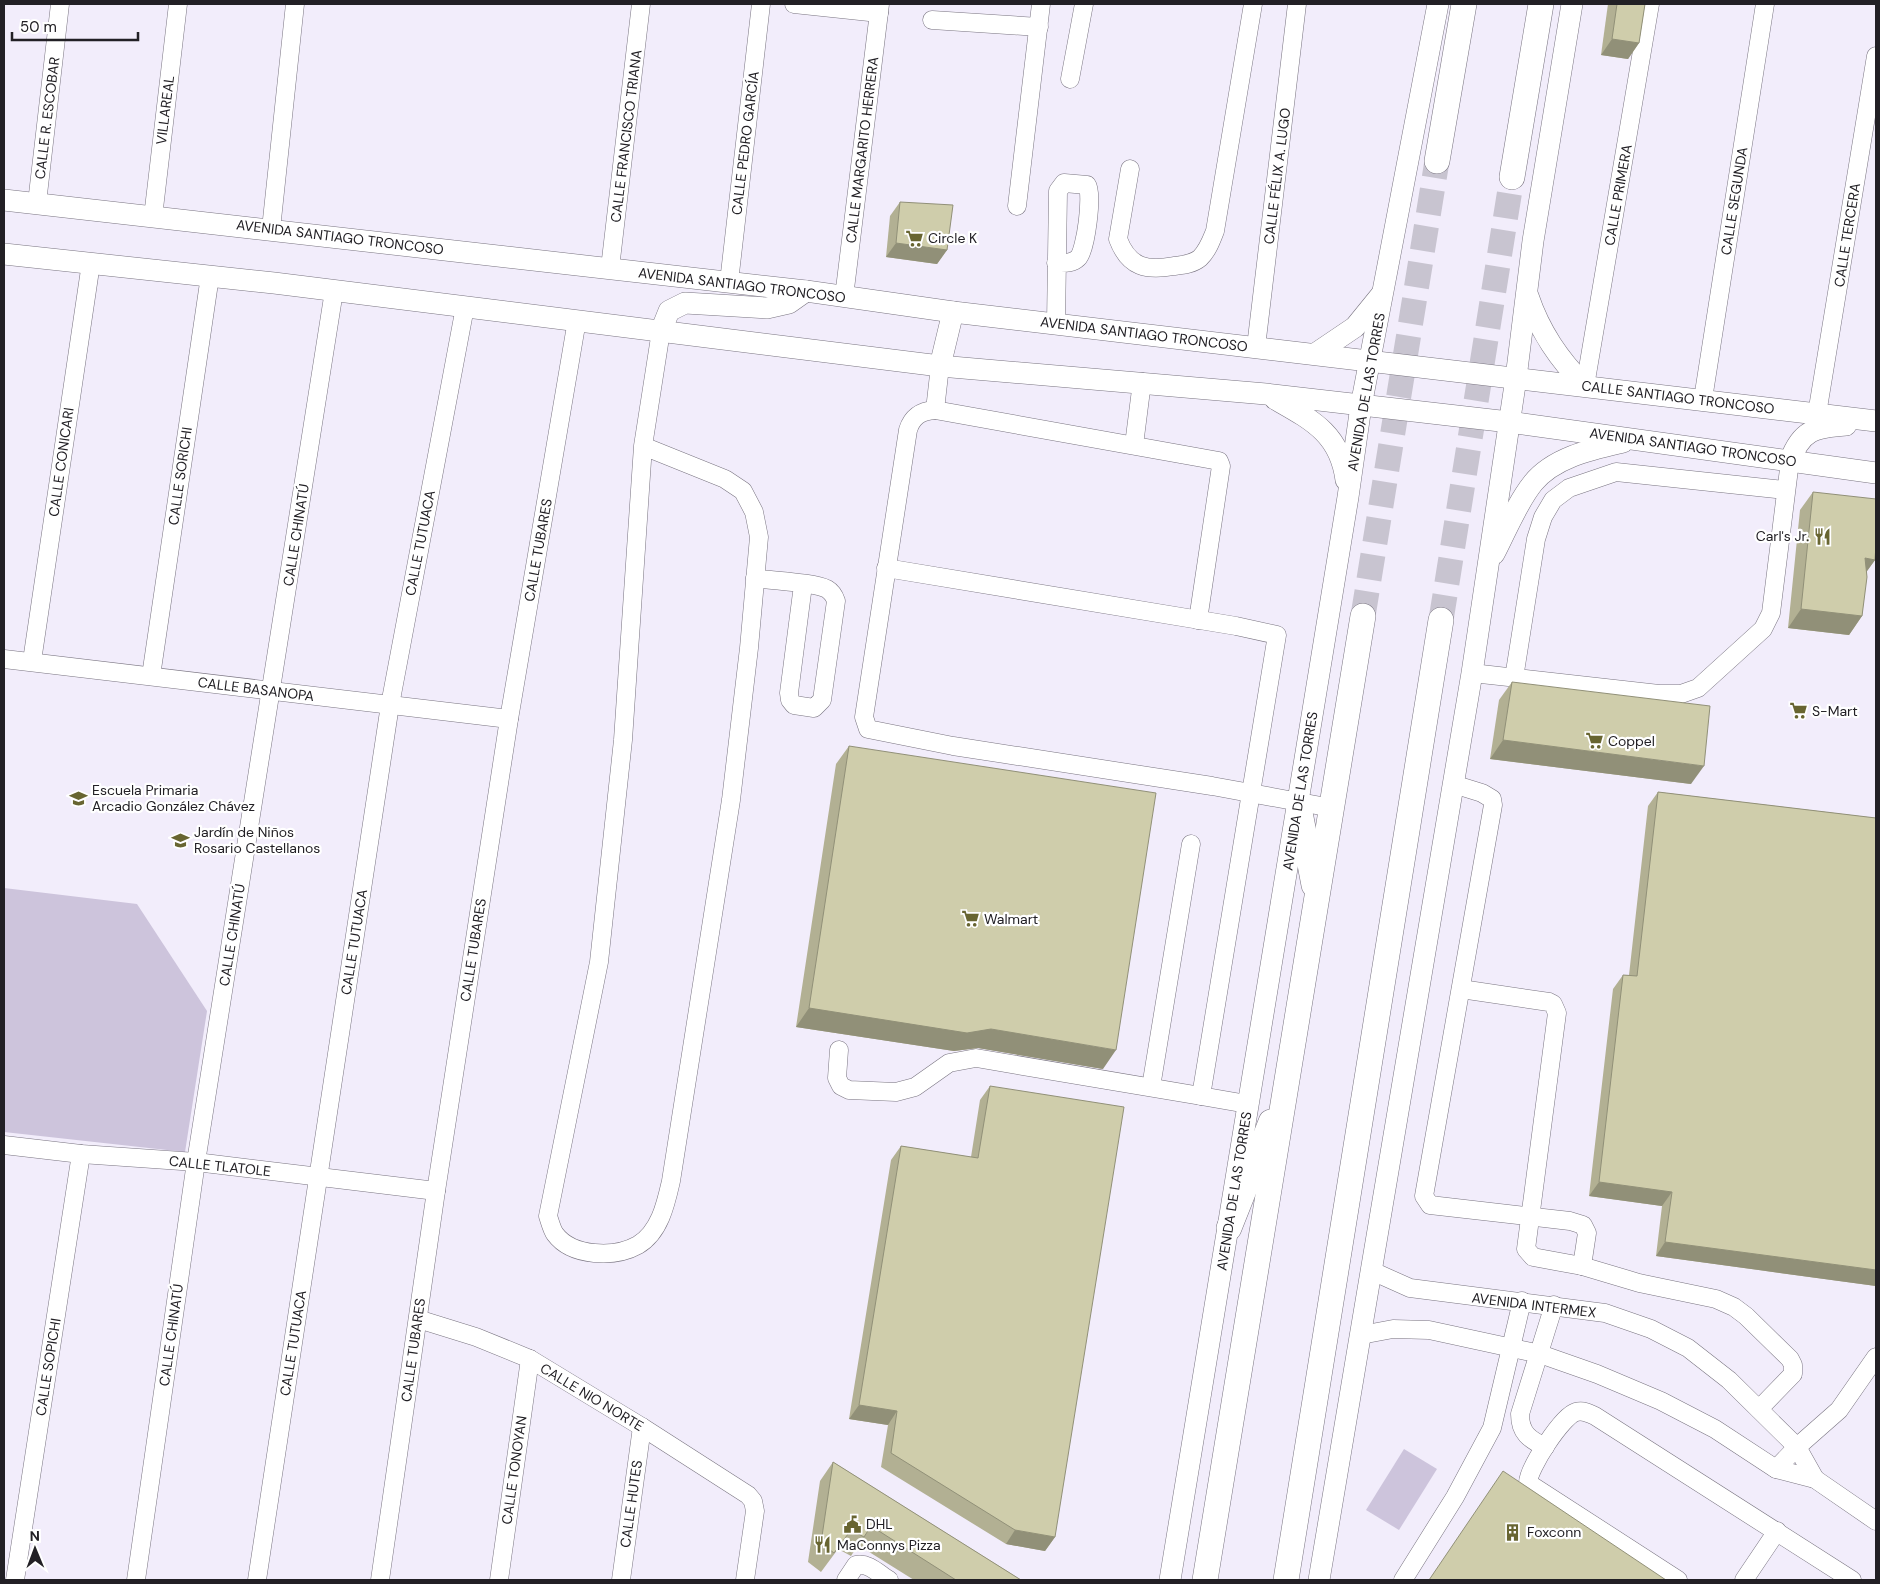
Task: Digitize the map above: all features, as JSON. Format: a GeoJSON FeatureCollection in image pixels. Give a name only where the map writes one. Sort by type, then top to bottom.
{"type":"FeatureCollection","features":[{"type":"Feature","properties":{"kind":"highway"},"geometry":{"type":"LineString","coordinates":[[1437,161],[1464,4]]}},
{"type":"Feature","properties":{"kind":"highway"},"geometry":{"type":"LineString","coordinates":[[1512,177],[1541,4]]}},
{"type":"Feature","properties":{"kind":"highway"},"geometry":{"type":"LineString","coordinates":[[1206,1580],[1317,904],[1348,695],[1363,616]]}},
{"type":"Feature","properties":{"kind":"highway"},"geometry":{"type":"LineString","coordinates":[[1286,1580],[1441,620]]}},
{"type":"Feature","properties":{"kind":"highway"},"geometry":{"type":"LineString","coordinates":[[1298,802],[1317,904]]}},
{"type":"Feature","properties":{"kind":"highway"},"geometry":{"type":"LineString","coordinates":[[1229,1228],[1289,1076]]}},
{"type":"Feature","properties":{"kind":"main road","name":"AVENIDA DE LAS TORRES"},"geometry":{"type":"LineString","coordinates":[[1170,1580],[1348,497],[1361,406],[1385,289],[1438,4]]}},
{"type":"Feature","properties":{"kind":"main road"},"geometry":{"type":"LineString","coordinates":[[1319,1580],[1472,673],[1516,378],[1533,241],[1572,4]]}},
{"type":"Feature","properties":{"kind":"main road","name":"AVENIDA SANTIAGO TRONCOSO"},"geometry":{"type":"LineString","coordinates":[[4,200],[806,291],[953,312],[1480,374]]}},
{"type":"Feature","properties":{"kind":"main road"},"geometry":{"type":"LineString","coordinates":[[4,254],[334,290],[940,366],[1266,394],[1509,422]]}},
{"type":"Feature","properties":{"kind":"main road"},"geometry":{"type":"LineString","coordinates":[[1315,354],[1355,327],[1385,289]]}},
{"type":"Feature","properties":{"kind":"main road"},"geometry":{"type":"LineString","coordinates":[[661,331],[669,311],[684,302],[767,308],[789,304],[806,291]]}},
{"type":"Feature","properties":{"kind":"main road"},"geometry":{"type":"LineString","coordinates":[[1527,294],[1537,322],[1546,338],[1570,370],[1585,386]]}},
{"type":"Feature","properties":{"kind":"main road"},"geometry":{"type":"LineString","coordinates":[[940,366],[953,312]]}},
{"type":"Feature","properties":{"kind":"main road","name":"CALLE SANTIAGO TRONCOSO"},"geometry":{"type":"LineString","coordinates":[[1480,374],[1703,399],[1876,422]]}},
{"type":"Feature","properties":{"kind":"main road"},"geometry":{"type":"LineString","coordinates":[[1266,394],[1308,418],[1324,430],[1335,445],[1344,464],[1348,497]]}},
{"type":"Feature","properties":{"kind":"main road","name":"AVENIDA SANTIAGO TRONCOSO"},"geometry":{"type":"LineString","coordinates":[[1509,422],[1876,473]]}},
{"type":"Feature","properties":{"kind":"main road"},"geometry":{"type":"LineString","coordinates":[[1790,461],[1796,445],[1811,431],[1827,426],[1876,422]]}},
{"type":"Feature","properties":{"kind":"main road"},"geometry":{"type":"LineString","coordinates":[[1486,570],[1534,482],[1559,463],[1590,449],[1639,439]]}},
{"type":"Feature","properties":{"kind":"street","name":"CALLE R. ESCOBAR"},"geometry":{"type":"LineString","coordinates":[[37,203],[60,4]]}},
{"type":"Feature","properties":{"kind":"street","name":"VILLAREAL"},"geometry":{"type":"LineString","coordinates":[[153,217],[178,4]]}},
{"type":"Feature","properties":{"kind":"street"},"geometry":{"type":"LineString","coordinates":[[270,229],[295,4]]}},
{"type":"Feature","properties":{"kind":"street","name":"CALLE FRANCISCO TRIANA"},"geometry":{"type":"LineString","coordinates":[[610,268],[641,4]]}},
{"type":"Feature","properties":{"kind":"street","name":"CALLE PEDRO GARCÍA"},"geometry":{"type":"LineString","coordinates":[[728,282],[761,4]]}},
{"type":"Feature","properties":{"kind":"street"},"geometry":{"type":"LineString","coordinates":[[794,4],[880,9]]}},
{"type":"Feature","properties":{"kind":"street"},"geometry":{"type":"LineString","coordinates":[[1017,206],[1041,4]]}},
{"type":"Feature","properties":{"kind":"street"},"geometry":{"type":"LineString","coordinates":[[1070,79],[1084,4]]}},
{"type":"Feature","properties":{"kind":"street"},"geometry":{"type":"LineString","coordinates":[[1130,169],[1118,240],[1122,250],[1129,258],[1142,266],[1154,270],[1190,263],[1199,258],[1210,245],[1214,230],[1253,4]]}},
{"type":"Feature","properties":{"kind":"street","name":"CALLE FÉLIX A. LUGO"},"geometry":{"type":"LineString","coordinates":[[1256,348],[1297,4]]}},
{"type":"Feature","properties":{"kind":"street","name":"CALLE PRIMERA"},"geometry":{"type":"LineString","coordinates":[[1585,386],[1650,4]]}},
{"type":"Feature","properties":{"kind":"street","name":"CALLE SEGUNDA"},"geometry":{"type":"LineString","coordinates":[[1703,399],[1765,4]]}},
{"type":"Feature","properties":{"kind":"street","name":"CALLE MARGARITO HERRERA"},"geometry":{"type":"LineString","coordinates":[[844,297],[880,9]]}},
{"type":"Feature","properties":{"kind":"street"},"geometry":{"type":"LineString","coordinates":[[932,20],[1039,27]]}},
{"type":"Feature","properties":{"kind":"street","name":"CALLE TERCERA"},"geometry":{"type":"LineString","coordinates":[[1818,414],[1876,56]]}},
{"type":"Feature","properties":{"kind":"street","name":"CALLE CONICARI"},"geometry":{"type":"LineString","coordinates":[[32,661],[91,263]]}},
{"type":"Feature","properties":{"kind":"street"},"geometry":{"type":"LineString","coordinates":[[1056,263],[1056,324]]}},
{"type":"Feature","properties":{"kind":"street","name":"CALLE SORICHI"},"geometry":{"type":"LineString","coordinates":[[151,676],[210,276]]}},
{"type":"Feature","properties":{"kind":"street","name":"CALLE CHINATÚ"},"geometry":{"type":"LineString","coordinates":[[136,1580],[196,1162],[334,290]]}},
{"type":"Feature","properties":{"kind":"street","name":"CALLE TUTUACA"},"geometry":{"type":"LineString","coordinates":[[257,1580],[390,705],[465,307]]}},
{"type":"Feature","properties":{"kind":"street","name":"CALLE TUBARES"},"geometry":{"type":"LineString","coordinates":[[380,1580],[436,1191],[509,719],[576,320]]}},
{"type":"Feature","properties":{"kind":"street"},"geometry":{"type":"LineString","coordinates":[[643,446],[725,480],[743,491],[754,512],[758,537],[731,800],[672,1181],[663,1213],[654,1229],[638,1245],[616,1252],[591,1253],[569,1246],[555,1234],[548,1216],[599,962],[622,740],[643,446],[661,331]]}},
{"type":"Feature","properties":{"kind":"street"},"geometry":{"type":"LineString","coordinates":[[935,410],[940,366]]}},
{"type":"Feature","properties":{"kind":"street"},"geometry":{"type":"LineString","coordinates":[[1134,445],[1142,382]]}},
{"type":"Feature","properties":{"kind":"street"},"geometry":{"type":"LineString","coordinates":[[1198,620],[1220,463],[1216,460],[935,410],[922,413],[911,420],[864,716],[868,729],[953,746],[1251,793],[1332,808]]}},
{"type":"Feature","properties":{"kind":"street"},"geometry":{"type":"LineString","coordinates":[[1472,673],[1659,694],[1681,694],[1698,688],[1764,629],[1768,621],[1771,613],[1790,461]]}},
{"type":"Feature","properties":{"kind":"street"},"geometry":{"type":"LineString","coordinates":[[1514,678],[1536,539],[1543,517],[1553,500],[1569,488],[1601,475],[1616,472],[1785,490]]}},
{"type":"Feature","properties":{"kind":"street"},"geometry":{"type":"LineString","coordinates":[[886,568],[1277,635],[1200,1096]]}},
{"type":"Feature","properties":{"kind":"street"},"geometry":{"type":"LineString","coordinates":[[755,578],[824,588],[833,593],[836,601],[822,700],[814,708],[794,706],[790,700],[789,693],[803,585]]}},
{"type":"Feature","properties":{"kind":"street","name":"CALLE BASANOPA"},"geometry":{"type":"LineString","coordinates":[[4,658],[271,692],[509,719]]}},
{"type":"Feature","properties":{"kind":"street"},"geometry":{"type":"LineString","coordinates":[[1453,784],[1482,793],[1492,799],[1493,805],[1424,1196],[1430,1206],[1570,1221],[1583,1225],[1587,1233],[1582,1266]]}},
{"type":"Feature","properties":{"kind":"street"},"geometry":{"type":"LineString","coordinates":[[1151,1087],[1191,844]]}},
{"type":"Feature","properties":{"kind":"street"},"geometry":{"type":"LineString","coordinates":[[1461,989],[1549,1002],[1556,1007],[1557,1013],[1526,1249],[1533,1257],[1582,1266],[1639,1283],[1716,1299],[1734,1307],[1746,1316],[1790,1359],[1794,1370],[1788,1380],[1759,1408]]}},
{"type":"Feature","properties":{"kind":"street"},"geometry":{"type":"LineString","coordinates":[[839,1050],[837,1078],[841,1086],[848,1090],[896,1092],[915,1087],[948,1063],[976,1058],[1247,1104]]}},
{"type":"Feature","properties":{"kind":"street","name":"CALLE TLATOLE"},"geometry":{"type":"LineString","coordinates":[[4,1145],[81,1154],[196,1162],[436,1191]]}},
{"type":"Feature","properties":{"kind":"street","name":"CALLE SOPICHI"},"geometry":{"type":"LineString","coordinates":[[15,1580],[81,1154]]}},
{"type":"Feature","properties":{"kind":"street","name":"AVENIDA INTERMEX"},"geometry":{"type":"LineString","coordinates":[[1372,1271],[1410,1288],[1605,1313],[1651,1329],[1688,1348],[1729,1380],[1797,1447],[1815,1479]]}},
{"type":"Feature","properties":{"kind":"street"},"geometry":{"type":"LineString","coordinates":[[1403,1580],[1460,1489],[1492,1428],[1522,1301]]}},
{"type":"Feature","properties":{"kind":"street"},"geometry":{"type":"LineString","coordinates":[[1545,1447],[1529,1439],[1522,1431],[1520,1414],[1554,1305]]}},
{"type":"Feature","properties":{"kind":"street","name":"CALLE NIO NORTE"},"geometry":{"type":"LineString","coordinates":[[418,1319],[476,1337],[530,1359],[738,1488],[753,1501],[755,1511],[745,1580]]}},
{"type":"Feature","properties":{"kind":"street","name":"AVENIDA INTERMEX"},"geometry":{"type":"LineString","coordinates":[[1361,1335],[1410,1327],[1540,1354],[1597,1374],[1661,1401],[1715,1429],[1776,1469],[1815,1479],[1876,1521]]}},
{"type":"Feature","properties":{"kind":"street"},"geometry":{"type":"LineString","coordinates":[[1776,1469],[1797,1447],[1839,1410],[1876,1357]]}},
{"type":"Feature","properties":{"kind":"street","name":"CALLE TONOYAN"},"geometry":{"type":"LineString","coordinates":[[498,1580],[530,1359]]}},
{"type":"Feature","properties":{"kind":"street"},"geometry":{"type":"LineString","coordinates":[[1678,1580],[1531,1487],[1528,1483],[1530,1472],[1545,1447],[1566,1420],[1575,1412],[1585,1412],[1595,1416],[1852,1580]]}},
{"type":"Feature","properties":{"kind":"street","name":"CALLE HUTES"},"geometry":{"type":"LineString","coordinates":[[620,1580],[642,1427]]}},
{"type":"Feature","properties":{"kind":"street"},"geometry":{"type":"LineString","coordinates":[[1744,1580],[1777,1531]]}},
{"type":"Feature","properties":{"kind":"street"},"geometry":{"type":"LineString","coordinates":[[846,1580],[856,1565],[861,1564],[869,1566],[889,1580]]}},
{"type":"Feature","properties":{"kind":"shaded area"},"geometry":{"type":"Polygon","coordinates":[[[4,888],[137,904],[207,1011],[185,1152],[4,1132],[4,888]]]}},
{"type":"Feature","properties":{"kind":"shaded area"},"geometry":{"type":"Polygon","coordinates":[[[1404,1449],[1437,1469],[1399,1530],[1366,1510],[1404,1449]]]}},
{"type":"Feature","properties":{"kind":"building"},"geometry":{"type":"Polygon","coordinates":[[[1617,4],[1645,4],[1639,43],[1612,39],[1617,4]]]}},
{"type":"Feature","properties":{"kind":"building"},"geometry":{"type":"Polygon","coordinates":[[[900,202],[953,205],[947,250],[896,243],[900,202]]]}},
{"type":"Feature","properties":{"kind":"building"},"geometry":{"type":"Polygon","coordinates":[[[1813,492],[1876,499],[1875,560],[1865,558],[1867,577],[1862,616],[1801,609],[1813,492]]]}},
{"type":"Feature","properties":{"kind":"building","name":"Coppel"},"geometry":{"type":"Polygon","coordinates":[[[1512,682],[1710,706],[1704,766],[1503,740],[1512,682]]]}},
{"type":"Feature","properties":{"kind":"building","name":"Walmart"},"geometry":{"type":"Polygon","coordinates":[[[849,746],[1156,793],[1116,1050],[991,1029],[967,1033],[809,1008],[849,746]]]}},
{"type":"Feature","properties":{"kind":"building"},"geometry":{"type":"Polygon","coordinates":[[[1658,792],[1876,818],[1876,1270],[1665,1242],[1672,1192],[1599,1182],[1623,975],[1637,976],[1658,792]]]}},
{"type":"Feature","properties":{"kind":"building"},"geometry":{"type":"Polygon","coordinates":[[[990,1086],[1124,1107],[1055,1537],[1015,1530],[891,1453],[897,1411],[859,1405],[901,1146],[978,1158],[990,1086]]]}},
{"type":"Feature","properties":{"kind":"building"},"geometry":{"type":"Polygon","coordinates":[[[833,1462],[1021,1580],[956,1580],[871,1526],[864,1537],[851,1530],[834,1553],[821,1543],[833,1462]]]}},
{"type":"Feature","properties":{"kind":"building","name":"Foxconn"},"geometry":{"type":"Polygon","coordinates":[[[1503,1471],[1666,1580],[1429,1580],[1503,1471]]]}},
{"type":"Feature","properties":{"kind":"tunnel"},"geometry":{"type":"LineString","coordinates":[[1363,616],[1437,161]]}},
{"type":"Feature","properties":{"kind":"tunnel"},"geometry":{"type":"LineString","coordinates":[[1441,620],[1512,177]]}},
{"type":"Feature","properties":{"kind":"place","name":"Circle K"},"geometry":{"type":"Point","coordinates":[914,238]}},
{"type":"Feature","properties":{"kind":"place","name":"Carl's Jr."},"geometry":{"type":"Point","coordinates":[1823,536]}},
{"type":"Feature","properties":{"kind":"place","name":"S-Mart"},"geometry":{"type":"Point","coordinates":[1798,711]}},
{"type":"Feature","properties":{"kind":"place","name":"Coppel"},"geometry":{"type":"Point","coordinates":[1594,741]}},
{"type":"Feature","properties":{"kind":"place","name":"Escuela Primaria Arcadio González Chávez"},"geometry":{"type":"Point","coordinates":[78,798]}},
{"type":"Feature","properties":{"kind":"place","name":"Jardín de Niños Rosario Castellanos"},"geometry":{"type":"Point","coordinates":[180,840]}},
{"type":"Feature","properties":{"kind":"place","name":"Walmart"},"geometry":{"type":"Point","coordinates":[970,919]}},
{"type":"Feature","properties":{"kind":"place","name":"DHL"},"geometry":{"type":"Point","coordinates":[852,1524]}},
{"type":"Feature","properties":{"kind":"place","name":"Foxconn"},"geometry":{"type":"Point","coordinates":[1513,1532]}},
{"type":"Feature","properties":{"kind":"place","name":"MaConnys Pizza"},"geometry":{"type":"Point","coordinates":[823,1545]}}]}
